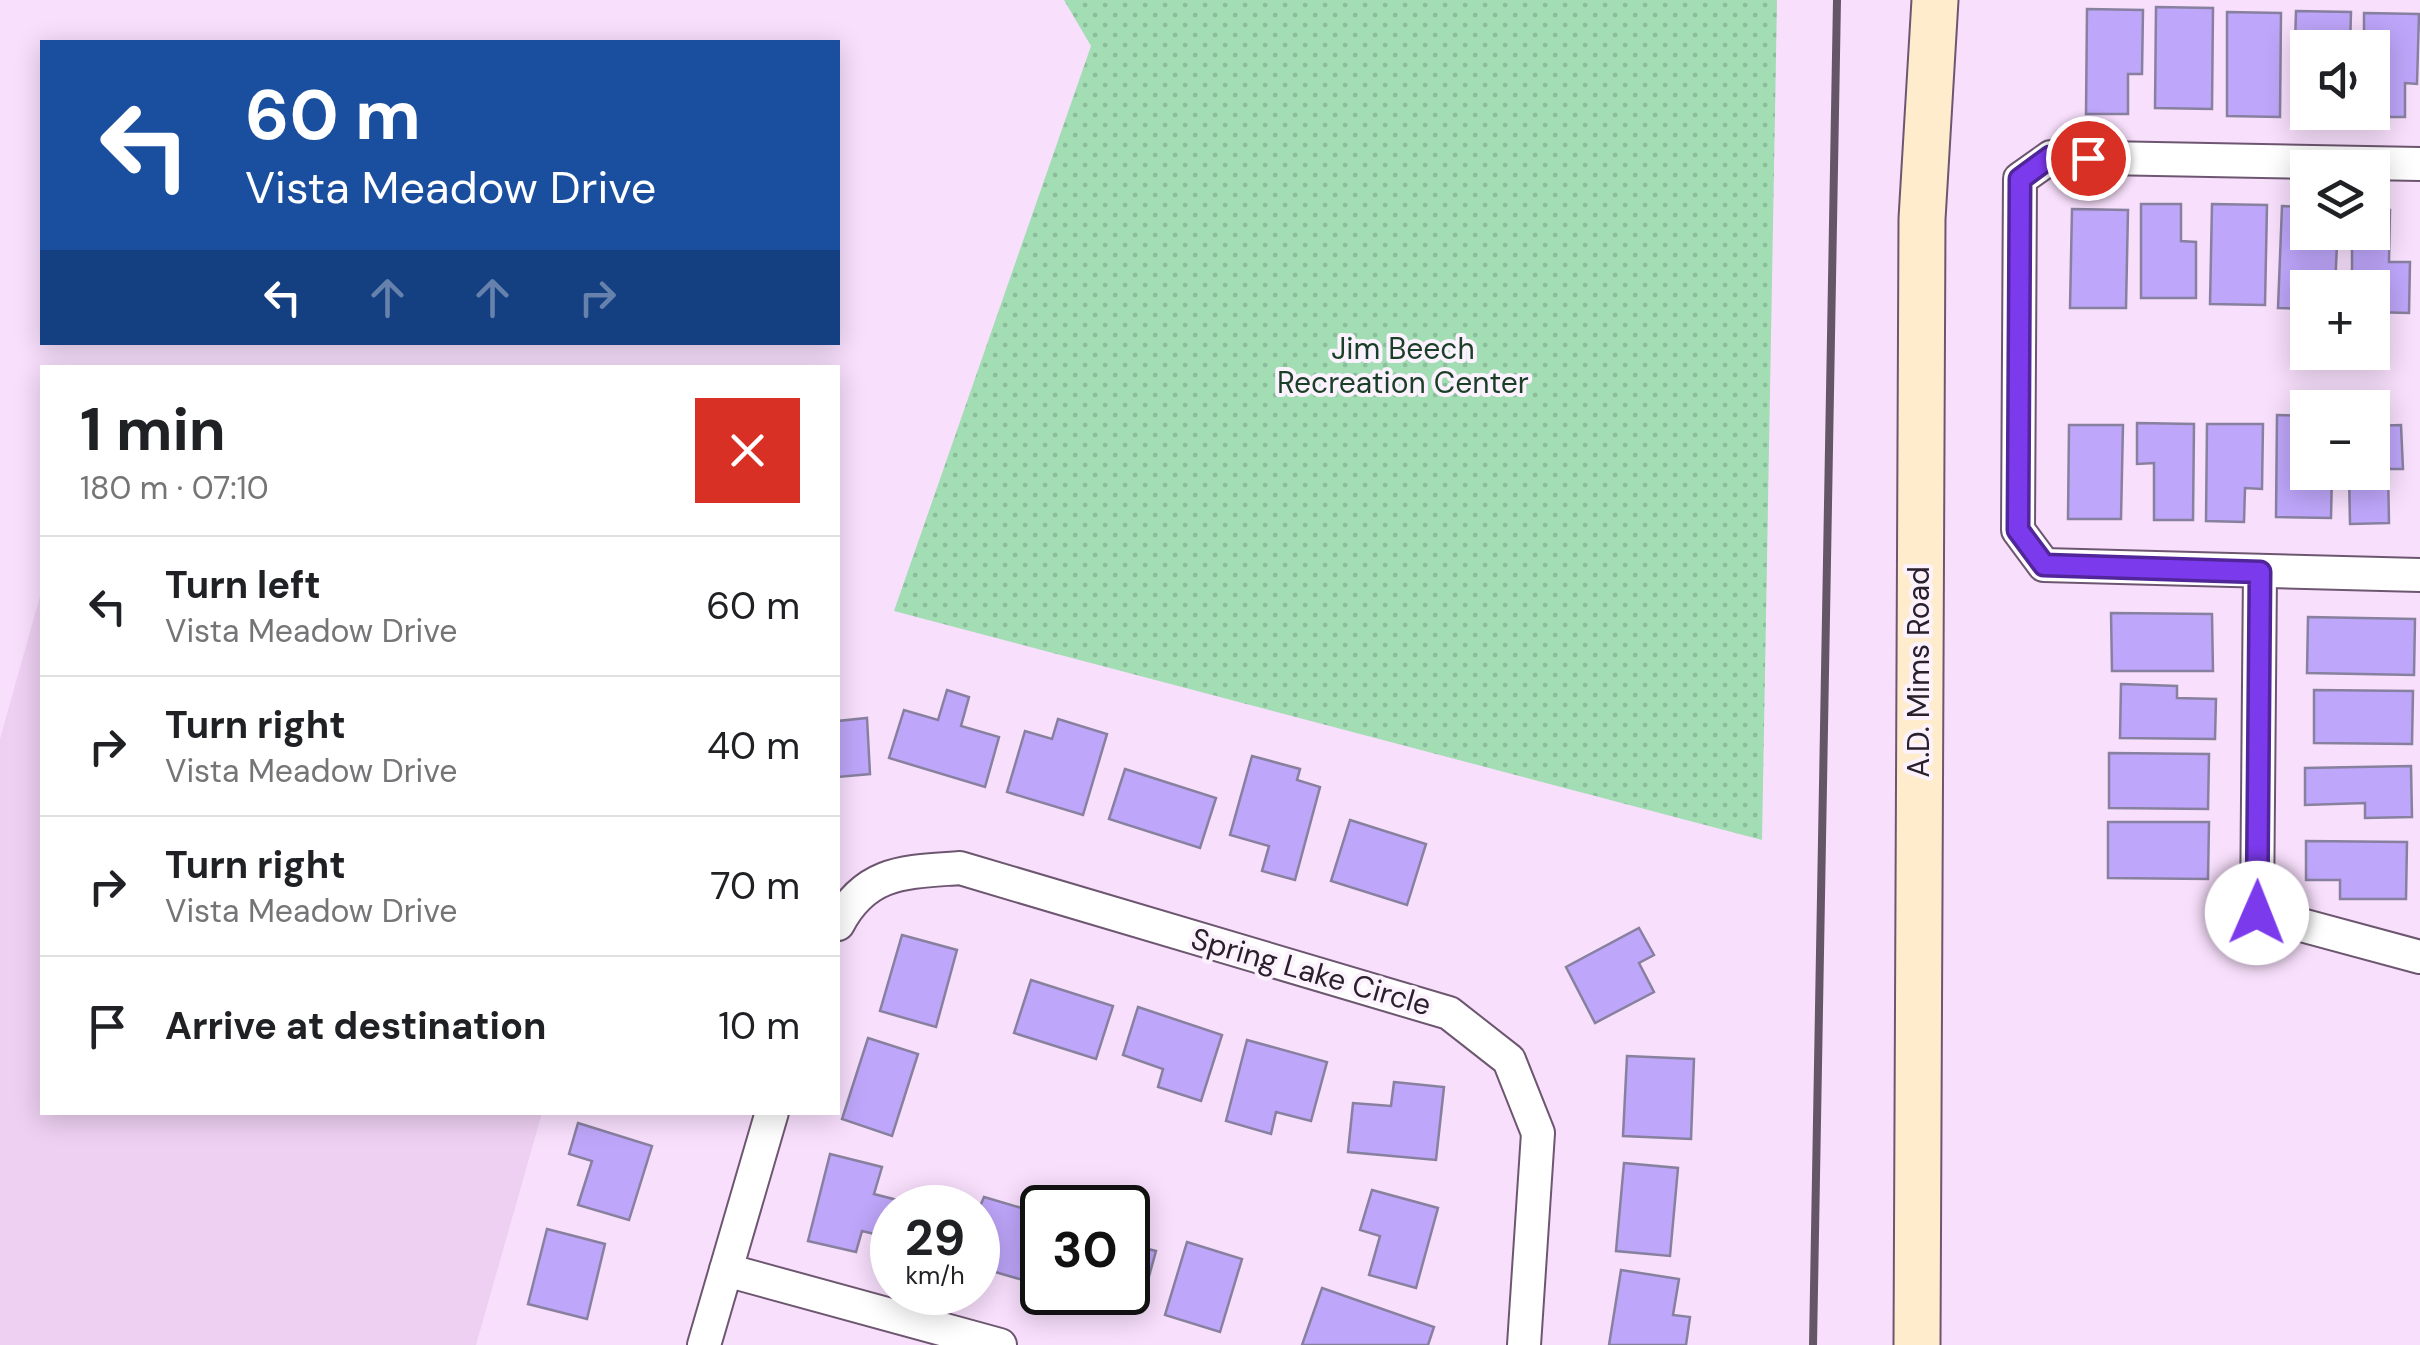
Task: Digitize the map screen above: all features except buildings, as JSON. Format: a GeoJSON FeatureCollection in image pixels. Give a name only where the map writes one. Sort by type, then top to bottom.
{"type":"FeatureCollection","features":[{"type":"Feature","properties":{"kind":"street","name":"A.D. Mims Road"},"geometry":{"type":"LineString","coordinates":[[1917,1345],[1922,219],[1935,0]]}},
{"type":"Feature","properties":{"kind":"street"},"geometry":{"type":"LineString","coordinates":[[2420,164],[2050,157],[2020,179],[2018,530],[2044,565],[2420,575]]}},
{"type":"Feature","properties":{"kind":"street"},"geometry":{"type":"LineString","coordinates":[[2260,572],[2257,913],[2420,957]]}},
{"type":"Feature","properties":{"kind":"street","name":"Spring Lake Circle"},"geometry":{"type":"LineString","coordinates":[[840,920],[845,909],[890,873],[960,868],[1449,1013],[1509,1060],[1538,1132],[1524,1345]]}},
{"type":"Feature","properties":{"kind":"street"},"geometry":{"type":"LineString","coordinates":[[704,1345],[771,1115]]}},
{"type":"Feature","properties":{"kind":"street"},"geometry":{"type":"LineString","coordinates":[[726,1270],[1000,1345]]}},
{"type":"Feature","properties":{"kind":"shaded area"},"geometry":{"type":"Polygon","coordinates":[[[40,596],[40,1115],[541,1115],[476,1345],[0,1345],[0,739],[40,596]]]}},
{"type":"Feature","properties":{"kind":"green space","name":"Jim Beech Recreation Center"},"geometry":{"type":"Polygon","coordinates":[[[1064,0],[1777,0],[1762,840],[894,611],[1091,46],[1064,0]]]}},
{"type":"Feature","properties":{"kind":"railway"},"geometry":{"type":"LineString","coordinates":[[1813,1345],[1837,0]]}},
{"type":"Feature","properties":{"kind":"route"},"geometry":{"type":"LineString","coordinates":[[2088,158],[2050,157],[2020,179],[2018,530],[2044,565],[2260,572],[2257,913]]}}]}
